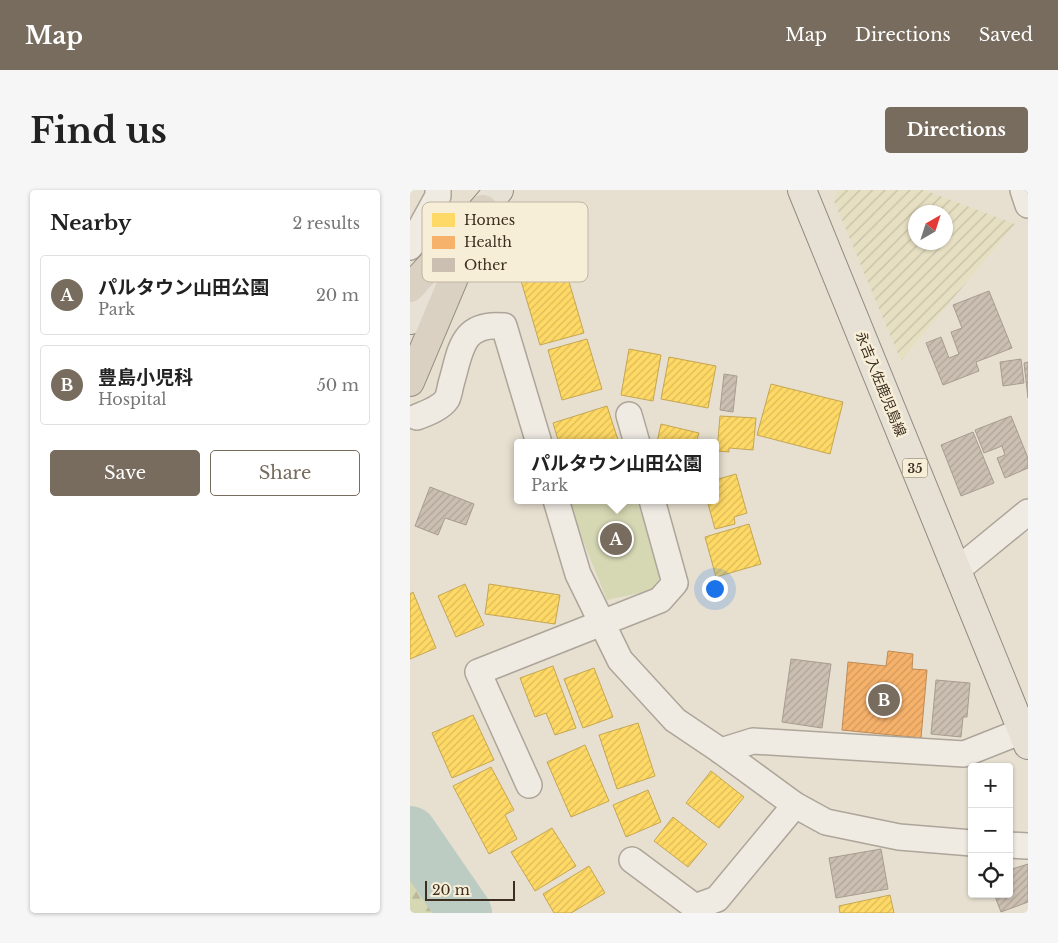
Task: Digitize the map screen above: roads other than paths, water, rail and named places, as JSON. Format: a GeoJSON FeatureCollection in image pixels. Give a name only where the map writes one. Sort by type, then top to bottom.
{"type":"FeatureCollection","features":[{"type":"Feature","properties":{"kind":"highway"},"geometry":{"type":"LineString","coordinates":[[410,288],[422,275]]}},
{"type":"Feature","properties":{"kind":"highway"},"geometry":{"type":"LineString","coordinates":[[410,382],[455,282]]}},
{"type":"Feature","properties":{"kind":"main road","name":"永吉入佐鹿児島線"},"geometry":{"type":"LineString","coordinates":[[802,190],[1025,738]]}},
{"type":"Feature","properties":{"kind":"main road"},"geometry":{"type":"LineString","coordinates":[[410,320],[436,282]]}},
{"type":"Feature","properties":{"kind":"street"},"geometry":{"type":"LineString","coordinates":[[435,202],[438,196],[438,190]]}},
{"type":"Feature","properties":{"kind":"street"},"geometry":{"type":"LineString","coordinates":[[1023,190],[1028,205]]}},
{"type":"Feature","properties":{"kind":"street"},"geometry":{"type":"LineString","coordinates":[[410,247],[422,225]]}},
{"type":"Feature","properties":{"kind":"street"},"geometry":{"type":"LineString","coordinates":[[417,417],[433,411],[447,399],[463,345],[474,329],[489,325],[504,326],[538,439]]}},
{"type":"Feature","properties":{"kind":"street"},"geometry":{"type":"LineString","coordinates":[[629,415],[635,439]]}},
{"type":"Feature","properties":{"kind":"street"},"geometry":{"type":"LineString","coordinates":[[557,504],[578,574],[620,660],[675,720],[722,751],[794,805],[826,822],[899,837],[968,843]]}},
{"type":"Feature","properties":{"kind":"street"},"geometry":{"type":"LineString","coordinates":[[529,785],[478,672],[660,600],[675,583],[653,504]]}},
{"type":"Feature","properties":{"kind":"street"},"geometry":{"type":"LineString","coordinates":[[956,570],[1028,512]]}},
{"type":"Feature","properties":{"kind":"street"},"geometry":{"type":"LineString","coordinates":[[722,751],[753,740],[964,754],[1025,738]]}},
{"type":"Feature","properties":{"kind":"street"},"geometry":{"type":"LineString","coordinates":[[632,860],[696,907],[717,899],[794,805]]}},
{"type":"Feature","properties":{"kind":"street"},"geometry":{"type":"LineString","coordinates":[[1013,845],[1028,846]]}},
{"type":"Feature","properties":{"kind":"waterway"},"geometry":{"type":"LineString","coordinates":[[410,833],[465,913]]}},
{"type":"Feature","properties":{"kind":"place","name":"パルタウン山田公園"},"geometry":{"type":"Point","coordinates":[616,539]}},
{"type":"Feature","properties":{"kind":"place","name":"豊島小児科"},"geometry":{"type":"Point","coordinates":[884,700]}}]}
